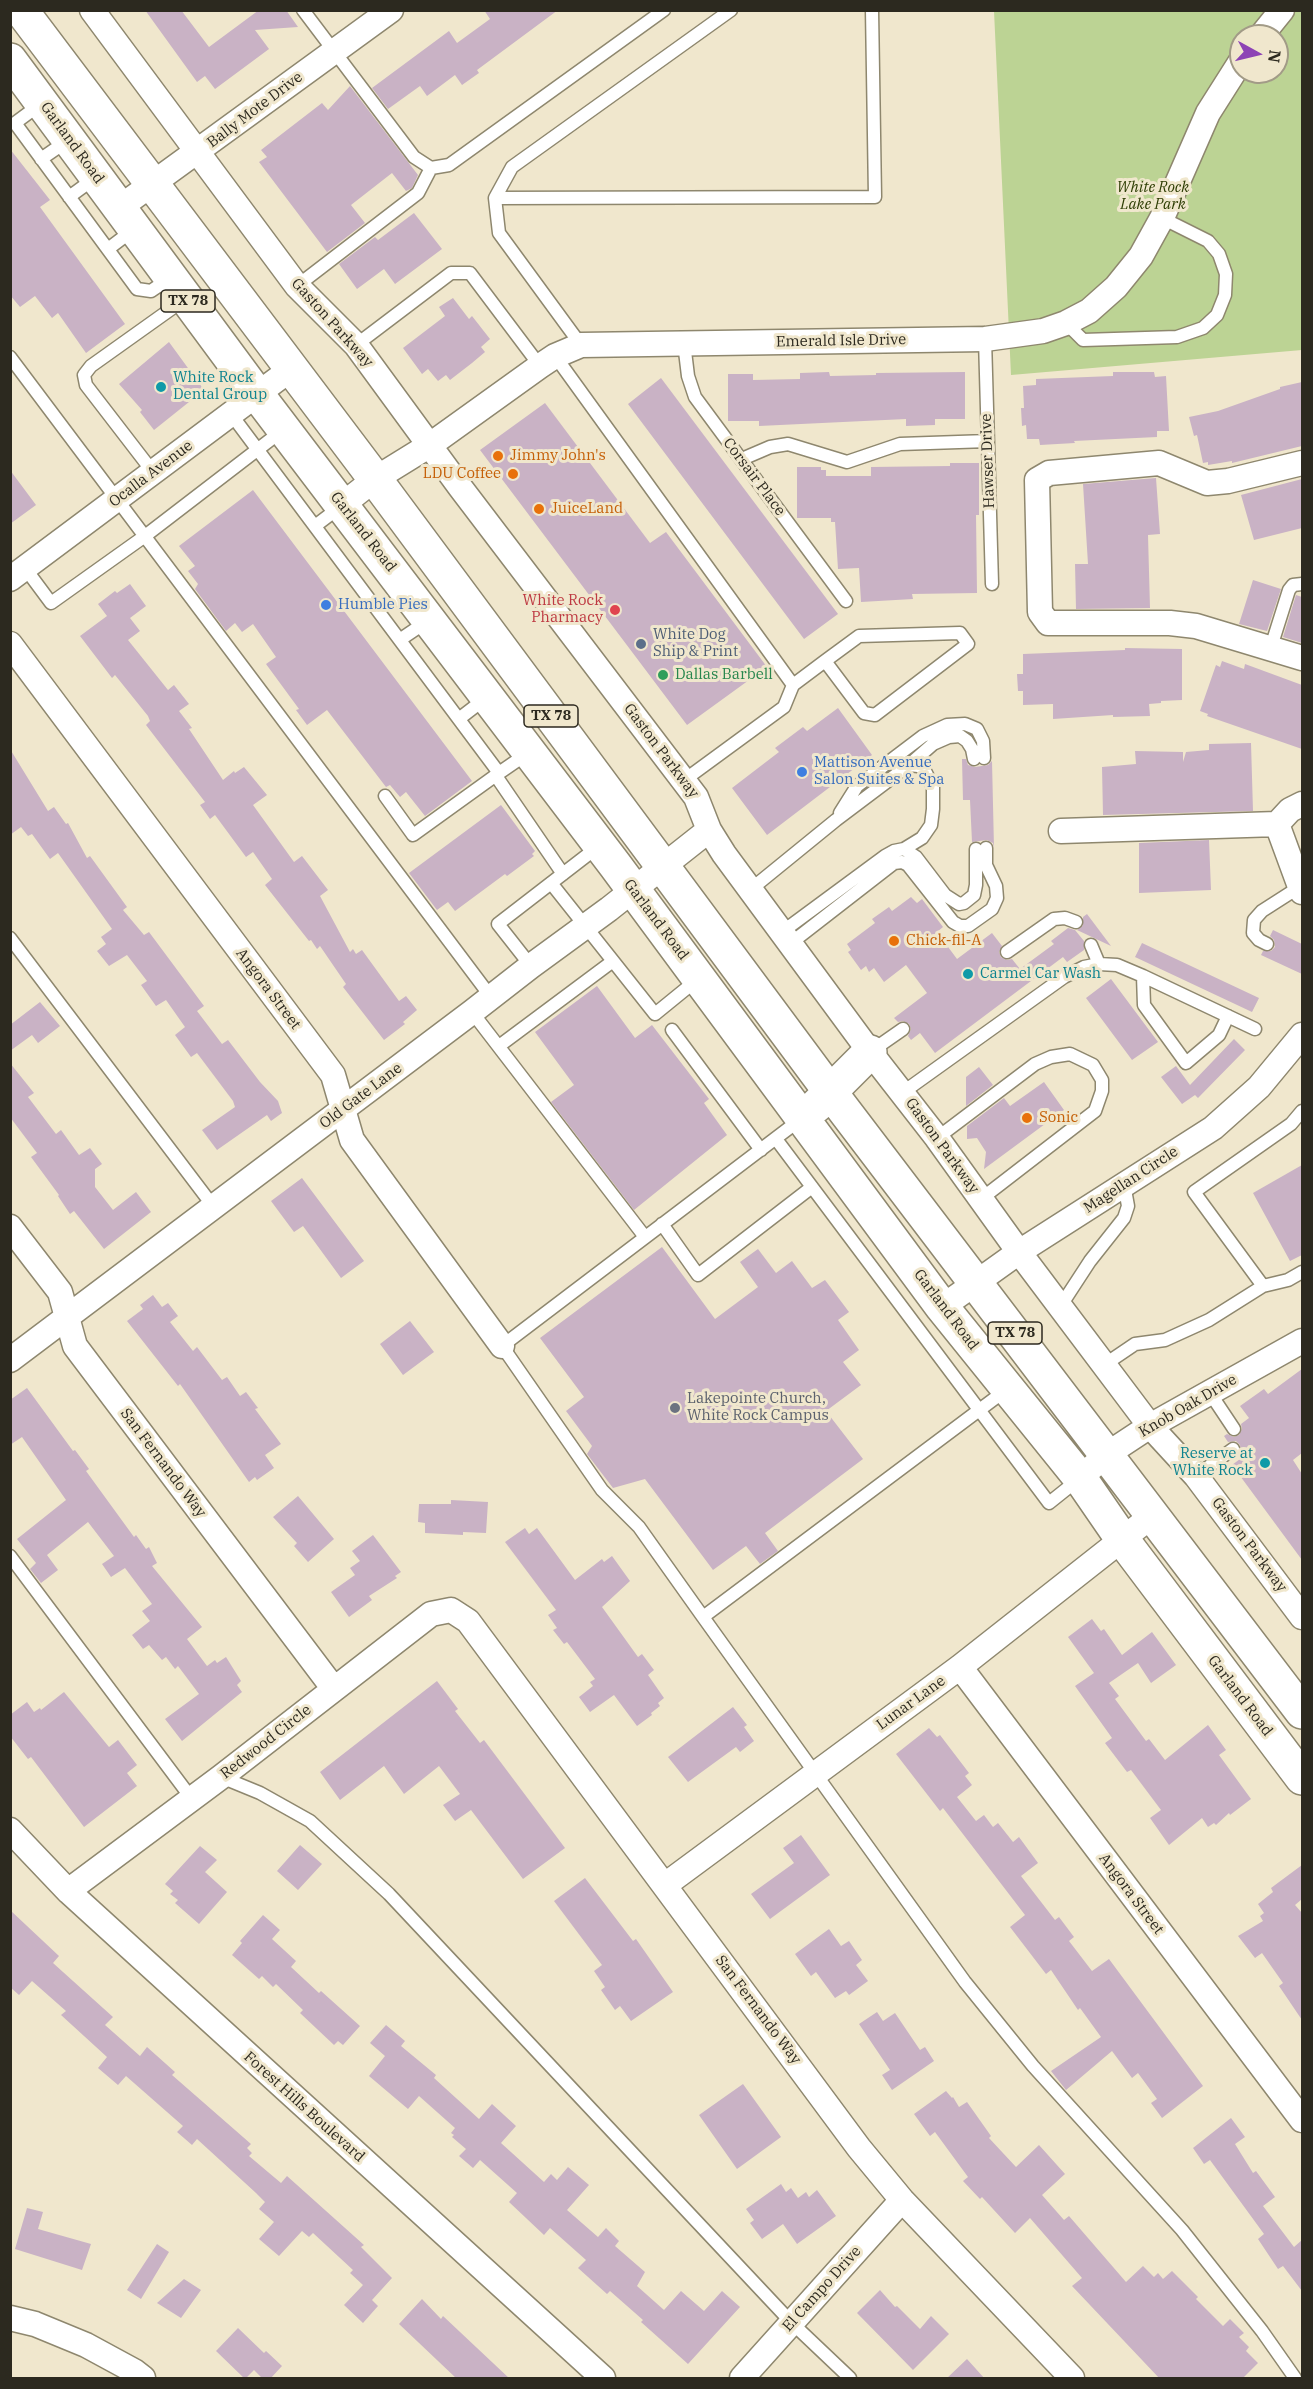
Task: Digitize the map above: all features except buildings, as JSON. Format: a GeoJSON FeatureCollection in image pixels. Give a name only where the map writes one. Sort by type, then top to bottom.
{"type":"FeatureCollection","features":[{"type":"Feature","properties":{"kind":"main road","name":"TX 78"},"geometry":{"type":"LineString","coordinates":[[21,10],[375,479],[831,1093],[1302,1712]]}},
{"type":"Feature","properties":{"kind":"main road","name":"Garland Road"},"geometry":{"type":"LineString","coordinates":[[12,66],[43,103],[257,394],[600,845],[942,1306],[1080,1478],[1122,1539],[1302,1778]]}},
{"type":"Feature","properties":{"kind":"main road"},"geometry":{"type":"LineString","coordinates":[[802,1118],[831,1093],[870,1052]]}},
{"type":"Feature","properties":{"kind":"street","name":"Gaston Parkway"},"geometry":{"type":"LineString","coordinates":[[92,10],[297,286],[357,345],[429,445],[700,803],[709,830],[750,890],[870,1052],[937,1138],[1019,1252],[1150,1426],[1196,1476],[1302,1617]]}},
{"type":"Feature","properties":{"kind":"street","name":"Bally Mote Drive"},"geometry":{"type":"LineString","coordinates":[[127,218],[152,184],[391,10]]}},
{"type":"Feature","properties":{"kind":"street"},"geometry":{"type":"LineString","coordinates":[[1271,24],[1282,10]]}},
{"type":"Feature","properties":{"kind":"street","name":"Emerald Isle Drive"},"geometry":{"type":"LineString","coordinates":[[342,506],[375,479],[429,445],[548,361],[581,345],[985,339],[1043,331],[1066,323],[1089,311],[1116,287],[1141,256],[1162,218],[1208,113],[1229,80]]}},
{"type":"Feature","properties":{"kind":"street","name":"Ocalla Avenue"},"geometry":{"type":"LineString","coordinates":[[18,574],[291,369]]}},
{"type":"Feature","properties":{"kind":"street"},"geometry":{"type":"LineString","coordinates":[[1302,463],[1228,481],[1207,483],[1159,463],[1049,473],[1037,480],[1040,612],[1048,623],[1170,623],[1196,626],[1302,657]]}},
{"type":"Feature","properties":{"kind":"street","name":"Angora Street"},"geometry":{"type":"LineString","coordinates":[[10,644],[333,1076],[352,1140],[502,1346]]}},
{"type":"Feature","properties":{"kind":"street"},"geometry":{"type":"LineString","coordinates":[[1061,831],[1277,824],[1290,810],[1302,804]]}},
{"type":"Feature","properties":{"kind":"street"},"geometry":{"type":"LineString","coordinates":[[1277,824],[1302,888]]}},
{"type":"Feature","properties":{"kind":"street","name":"Old Gate Lane"},"geometry":{"type":"LineString","coordinates":[[10,1360],[531,966],[634,891],[709,830]]}},
{"type":"Feature","properties":{"kind":"street","name":"Magellan Circle"},"geometry":{"type":"LineString","coordinates":[[942,1306],[1019,1252],[1213,1128],[1259,1087],[1302,1035]]}},
{"type":"Feature","properties":{"kind":"street","name":"San Fernando Way"},"geometry":{"type":"LineString","coordinates":[[10,1227],[60,1292],[75,1346],[334,1689]]}},
{"type":"Feature","properties":{"kind":"street","name":"Knob Oak Drive"},"geometry":{"type":"LineString","coordinates":[[1080,1478],[1106,1455],[1150,1426],[1302,1341]]}},
{"type":"Feature","properties":{"kind":"street","name":"Lunar Lane"},"geometry":{"type":"LineString","coordinates":[[664,1885],[960,1667],[1153,1515]]}},
{"type":"Feature","properties":{"kind":"street","name":"Redwood Circle"},"geometry":{"type":"LineString","coordinates":[[68,1891],[221,1777],[431,1614],[451,1610],[468,1620]]}},
{"type":"Feature","properties":{"kind":"street","name":"San Fernando Way"},"geometry":{"type":"LineString","coordinates":[[468,1620],[859,2148],[902,2200],[1072,2379]]}},
{"type":"Feature","properties":{"kind":"street","name":"Angora Street"},"geometry":{"type":"LineString","coordinates":[[960,1667],[1302,2120]]}},
{"type":"Feature","properties":{"kind":"street","name":"Forest Hills Boulevard"},"geometry":{"type":"LineString","coordinates":[[10,1830],[68,1891],[603,2379]]}},
{"type":"Feature","properties":{"kind":"street","name":"El Campo Drive"},"geometry":{"type":"LineString","coordinates":[[742,2379],[902,2200]]}},
{"type":"Feature","properties":{"kind":"street"},"geometry":{"type":"LineString","coordinates":[[10,2318],[35,2324],[86,2345],[134,2371],[142,2379]]}},
{"type":"Feature","properties":{"kind":"lane"},"geometry":{"type":"LineString","coordinates":[[303,10],[414,157],[431,168],[449,165],[664,10]]}},
{"type":"Feature","properties":{"kind":"lane"},"geometry":{"type":"LineString","coordinates":[[581,345],[499,232],[495,198],[512,167],[730,10]]}},
{"type":"Feature","properties":{"kind":"lane"},"geometry":{"type":"LineString","coordinates":[[495,198],[875,197],[872,10]]}},
{"type":"Feature","properties":{"kind":"lane"},"geometry":{"type":"LineString","coordinates":[[43,103],[13,120],[69,197],[137,288],[151,291],[179,287]]}},
{"type":"Feature","properties":{"kind":"lane"},"geometry":{"type":"LineString","coordinates":[[41,159],[69,139]]}},
{"type":"Feature","properties":{"kind":"lane"},"geometry":{"type":"LineString","coordinates":[[297,286],[418,193],[431,168]]}},
{"type":"Feature","properties":{"kind":"lane"},"geometry":{"type":"LineString","coordinates":[[69,197],[97,177]]}},
{"type":"Feature","properties":{"kind":"lane"},"geometry":{"type":"LineString","coordinates":[[108,249],[127,218]]}},
{"type":"Feature","properties":{"kind":"lane"},"geometry":{"type":"LineString","coordinates":[[1066,323],[1083,340],[1177,337],[1203,328],[1218,315],[1225,295],[1226,274],[1219,254],[1208,241],[1162,218]]}},
{"type":"Feature","properties":{"kind":"lane"},"geometry":{"type":"LineString","coordinates":[[357,345],[451,273],[470,273],[548,361],[793,685]]}},
{"type":"Feature","properties":{"kind":"lane"},"geometry":{"type":"LineString","coordinates":[[153,472],[86,385],[84,375],[90,366],[179,287]]}},
{"type":"Feature","properties":{"kind":"lane","name":"Hawser Drive"},"geometry":{"type":"LineString","coordinates":[[985,339],[992,584]]}},
{"type":"Feature","properties":{"kind":"lane","name":"Corsair Place"},"geometry":{"type":"LineString","coordinates":[[684,344],[688,376],[695,397],[846,601]]}},
{"type":"Feature","properties":{"kind":"lane"},"geometry":{"type":"LineString","coordinates":[[10,357],[492,997]]}},
{"type":"Feature","properties":{"kind":"lane"},"geometry":{"type":"LineString","coordinates":[[231,414],[460,718],[563,874]]}},
{"type":"Feature","properties":{"kind":"lane"},"geometry":{"type":"LineString","coordinates":[[18,574],[51,603],[145,536],[284,429]]}},
{"type":"Feature","properties":{"kind":"lane"},"geometry":{"type":"LineString","coordinates":[[742,459],[770,447],[788,444],[847,462],[900,444],[988,441]]}},
{"type":"Feature","properties":{"kind":"lane"},"geometry":{"type":"LineString","coordinates":[[315,526],[342,506]]}},
{"type":"Feature","properties":{"kind":"lane"},"geometry":{"type":"LineString","coordinates":[[1271,647],[1289,590],[1293,585],[1302,584]]}},
{"type":"Feature","properties":{"kind":"lane"},"geometry":{"type":"LineString","coordinates":[[401,639],[430,619]]}},
{"type":"Feature","properties":{"kind":"lane"},"geometry":{"type":"LineString","coordinates":[[683,781],[784,707],[793,685],[825,661],[859,636],[960,633],[968,644],[875,715],[864,713],[825,661]]}},
{"type":"Feature","properties":{"kind":"lane"},"geometry":{"type":"LineString","coordinates":[[460,718],[487,697]]}},
{"type":"Feature","properties":{"kind":"lane"},"geometry":{"type":"LineString","coordinates":[[750,890],[836,819],[909,765],[933,744],[949,737],[960,736],[967,741],[979,759],[983,741],[978,729],[964,724],[947,725],[923,736],[857,786],[836,819]]}},
{"type":"Feature","properties":{"kind":"lane"},"geometry":{"type":"LineString","coordinates":[[385,796],[413,835],[529,752]]}},
{"type":"Feature","properties":{"kind":"lane"},"geometry":{"type":"LineString","coordinates":[[787,938],[885,856],[904,849],[922,838],[931,825],[933,787],[929,775],[918,765],[909,765]]}},
{"type":"Feature","properties":{"kind":"lane"},"geometry":{"type":"LineString","coordinates":[[531,966],[498,924],[600,845]]}},
{"type":"Feature","properties":{"kind":"lane"},"geometry":{"type":"LineString","coordinates":[[787,938],[894,863],[908,864],[953,922],[960,926],[968,926],[992,909],[997,897],[996,886],[981,848],[974,894],[964,903],[958,904],[945,895],[916,857],[904,849]]}},
{"type":"Feature","properties":{"kind":"lane"},"geometry":{"type":"LineString","coordinates":[[551,883],[655,1014],[699,979]]}},
{"type":"Feature","properties":{"kind":"lane"},"geometry":{"type":"LineString","coordinates":[[1267,944],[1253,933],[1254,920],[1262,911],[1302,888]]}},
{"type":"Feature","properties":{"kind":"lane"},"geometry":{"type":"LineString","coordinates":[[1007,952],[1054,919],[1065,918],[1076,922]]}},
{"type":"Feature","properties":{"kind":"lane"},"geometry":{"type":"LineString","coordinates":[[10,938],[213,1206]]}},
{"type":"Feature","properties":{"kind":"lane"},"geometry":{"type":"LineString","coordinates":[[1091,945],[1100,964]]}},
{"type":"Feature","properties":{"kind":"lane"},"geometry":{"type":"LineString","coordinates":[[499,1046],[613,960]]}},
{"type":"Feature","properties":{"kind":"lane"},"geometry":{"type":"LineString","coordinates":[[903,1093],[1064,976],[1100,964],[1117,965],[1143,975],[1255,1029]]}},
{"type":"Feature","properties":{"kind":"lane"},"geometry":{"type":"LineString","coordinates":[[1143,975],[1144,1005],[1186,1063],[1219,1035],[1228,1016]]}},
{"type":"Feature","properties":{"kind":"lane"},"geometry":{"type":"LineString","coordinates":[[472,1012],[645,1238]]}},
{"type":"Feature","properties":{"kind":"lane"},"geometry":{"type":"LineString","coordinates":[[870,1052],[903,1029]]}},
{"type":"Feature","properties":{"kind":"lane"},"geometry":{"type":"LineString","coordinates":[[672,1030],[761,1150]]}},
{"type":"Feature","properties":{"kind":"lane"},"geometry":{"type":"LineString","coordinates":[[937,1138],[1043,1060],[1070,1054],[1094,1065],[1102,1080],[1102,1091],[1095,1111],[981,1199]]}},
{"type":"Feature","properties":{"kind":"lane"},"geometry":{"type":"LineString","coordinates":[[1263,1286],[1194,1192],[1291,1124],[1302,1111]]}},
{"type":"Feature","properties":{"kind":"lane"},"geometry":{"type":"LineString","coordinates":[[802,1118],[502,1346],[602,1490],[639,1527],[964,1982],[1034,2066],[1182,2230],[1262,2331],[1295,2379]]}},
{"type":"Feature","properties":{"kind":"lane"},"geometry":{"type":"LineString","coordinates":[[776,1139],[980,1408],[1049,1503],[1080,1478]]}},
{"type":"Feature","properties":{"kind":"lane"},"geometry":{"type":"LineString","coordinates":[[1060,1307],[1090,1261],[1124,1218],[1128,1206],[1124,1184]]}},
{"type":"Feature","properties":{"kind":"lane"},"geometry":{"type":"LineString","coordinates":[[662,1224],[698,1275],[812,1187]]}},
{"type":"Feature","properties":{"kind":"lane"},"geometry":{"type":"LineString","coordinates":[[1104,1365],[1135,1344],[1165,1340],[1209,1320],[1263,1286],[1288,1280],[1302,1272]]}},
{"type":"Feature","properties":{"kind":"lane"},"geometry":{"type":"LineString","coordinates":[[703,1617],[1007,1389]]}},
{"type":"Feature","properties":{"kind":"lane"},"geometry":{"type":"LineString","coordinates":[[1210,1393],[1234,1429]]}},
{"type":"Feature","properties":{"kind":"lane"},"geometry":{"type":"LineString","coordinates":[[1196,1476],[1233,1449]]}},
{"type":"Feature","properties":{"kind":"lane"},"geometry":{"type":"LineString","coordinates":[[10,1556],[192,1798]]}},
{"type":"Feature","properties":{"kind":"lane"},"geometry":{"type":"LineString","coordinates":[[221,1777],[260,1793],[310,1821],[389,1894],[792,2323],[850,2379]]}},
{"type":"Feature","properties":{"kind":"green space","name":"White Rock Lake Park"},"geometry":{"type":"Polygon","coordinates":[[[994,11],[1302,11],[1302,350],[1011,375],[994,11]]]}},
{"type":"Feature","properties":{"kind":"place","name":"White Rock Dental Group"},"geometry":{"type":"Point","coordinates":[161,387]}},
{"type":"Feature","properties":{"kind":"place","name":"Jimmy John's"},"geometry":{"type":"Point","coordinates":[498,456]}},
{"type":"Feature","properties":{"kind":"place","name":"LDU Coffee"},"geometry":{"type":"Point","coordinates":[513,474]}},
{"type":"Feature","properties":{"kind":"place","name":"JuiceLand"},"geometry":{"type":"Point","coordinates":[539,509]}},
{"type":"Feature","properties":{"kind":"place","name":"Humble Pies"},"geometry":{"type":"Point","coordinates":[326,605]}},
{"type":"Feature","properties":{"kind":"place","name":"White Rock Pharmacy"},"geometry":{"type":"Point","coordinates":[615,610]}},
{"type":"Feature","properties":{"kind":"place","name":"White Dog Ship & Print"},"geometry":{"type":"Point","coordinates":[641,644]}},
{"type":"Feature","properties":{"kind":"place","name":"Dallas Barbell"},"geometry":{"type":"Point","coordinates":[663,675]}},
{"type":"Feature","properties":{"kind":"place","name":"Mattison Avenue Salon Suites & Spa"},"geometry":{"type":"Point","coordinates":[802,772]}},
{"type":"Feature","properties":{"kind":"place","name":"Chick-fil-A"},"geometry":{"type":"Point","coordinates":[894,941]}},
{"type":"Feature","properties":{"kind":"place","name":"Carmel Car Wash"},"geometry":{"type":"Point","coordinates":[968,974]}},
{"type":"Feature","properties":{"kind":"place","name":"Sonic"},"geometry":{"type":"Point","coordinates":[1027,1118]}},
{"type":"Feature","properties":{"kind":"place","name":"Lakepointe Church, White Rock Campus"},"geometry":{"type":"Point","coordinates":[675,1408]}},
{"type":"Feature","properties":{"kind":"place","name":"Reserve at White Rock"},"geometry":{"type":"Point","coordinates":[1265,1463]}}]}
